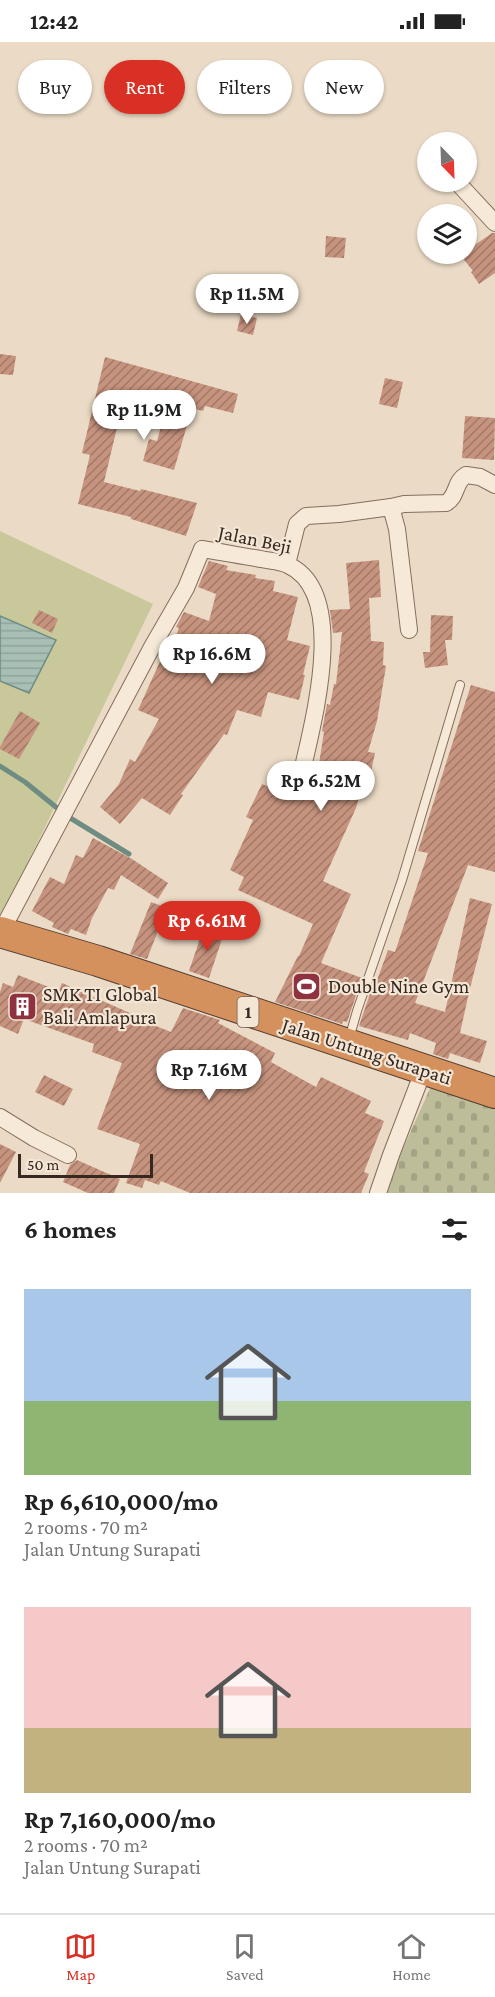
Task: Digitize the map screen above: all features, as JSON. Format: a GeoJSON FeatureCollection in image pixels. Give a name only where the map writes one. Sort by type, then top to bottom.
{"type":"FeatureCollection","features":[{"type":"Feature","properties":{"kind":"highway","name":"Jalan Untung Surapati"},"geometry":{"type":"LineString","coordinates":[[1,932],[98,961],[495,1093]]}},
{"type":"Feature","properties":{"kind":"street"},"geometry":{"type":"LineString","coordinates":[[466,192],[495,223]]}},
{"type":"Feature","properties":{"kind":"street"},"geometry":{"type":"LineString","coordinates":[[287,564],[297,524],[306,516],[339,514],[404,504],[446,503],[453,497],[458,482],[466,475],[480,477],[495,485]]}},
{"type":"Feature","properties":{"kind":"street"},"geometry":{"type":"LineString","coordinates":[[391,507],[397,529],[409,630]]}},
{"type":"Feature","properties":{"kind":"street","name":"Jalan Beji"},"geometry":{"type":"LineString","coordinates":[[1,932],[152,647],[186,588],[202,549],[287,564],[307,579],[315,592],[323,632],[323,654],[315,709],[301,776]]}},
{"type":"Feature","properties":{"kind":"street"},"geometry":{"type":"LineString","coordinates":[[378,1193],[424,1069]]}},
{"type":"Feature","properties":{"kind":"street"},"geometry":{"type":"LineString","coordinates":[[1,1120],[68,1155]]}},
{"type":"Feature","properties":{"kind":"lane"},"geometry":{"type":"LineString","coordinates":[[347,1045],[402,880],[460,685]]}},
{"type":"Feature","properties":{"kind":"green space"},"geometry":{"type":"Polygon","coordinates":[[[0,531],[153,604],[0,920],[0,531]]]}},
{"type":"Feature","properties":{"kind":"green space"},"geometry":{"type":"Polygon","coordinates":[[[432,1084],[495,1103],[495,1193],[383,1193],[432,1084]]]}},
{"type":"Feature","properties":{"kind":"shaded area"},"geometry":{"type":"Polygon","coordinates":[[[0,616],[56,640],[29,693],[0,681],[0,616]]]}},
{"type":"Feature","properties":{"kind":"building"},"geometry":{"type":"Polygon","coordinates":[[[495,233],[495,273],[479,284],[467,264],[477,264],[477,243],[495,233]]]}},
{"type":"Feature","properties":{"kind":"building"},"geometry":{"type":"Polygon","coordinates":[[[326,236],[346,238],[344,258],[325,257],[326,236]]]}},
{"type":"Feature","properties":{"kind":"building"},"geometry":{"type":"Polygon","coordinates":[[[241,314],[257,318],[253,335],[237,331],[241,314]]]}},
{"type":"Feature","properties":{"kind":"building"},"geometry":{"type":"Polygon","coordinates":[[[0,354],[16,356],[13,375],[0,374],[0,354]]]}},
{"type":"Feature","properties":{"kind":"building"},"geometry":{"type":"Polygon","coordinates":[[[105,357],[238,394],[233,413],[205,406],[203,411],[192,408],[174,470],[143,461],[149,439],[157,441],[168,401],[126,390],[104,482],[197,503],[186,536],[131,519],[131,517],[78,504],[90,455],[82,453],[105,357]]]}},
{"type":"Feature","properties":{"kind":"building"},"geometry":{"type":"Polygon","coordinates":[[[385,378],[403,382],[397,408],[379,404],[385,378]]]}},
{"type":"Feature","properties":{"kind":"building"},"geometry":{"type":"Polygon","coordinates":[[[465,416],[495,418],[494,460],[462,458],[465,416]]]}},
{"type":"Feature","properties":{"kind":"building"},"geometry":{"type":"Polygon","coordinates":[[[379,560],[381,597],[369,598],[371,641],[384,642],[383,665],[386,666],[377,721],[368,752],[375,753],[370,776],[366,775],[356,808],[323,881],[351,894],[321,963],[362,978],[347,1022],[343,1021],[342,1024],[275,1002],[313,924],[238,890],[244,877],[230,870],[253,820],[246,817],[262,784],[282,793],[289,778],[298,786],[305,786],[311,779],[316,764],[319,764],[327,704],[330,705],[334,684],[336,684],[342,632],[333,633],[330,610],[350,609],[346,563],[379,560]]]}},
{"type":"Feature","properties":{"kind":"building"},"geometry":{"type":"Polygon","coordinates":[[[209,561],[228,566],[226,570],[275,581],[273,591],[298,597],[287,640],[310,646],[299,700],[268,692],[261,717],[237,710],[227,735],[224,734],[181,794],[183,795],[170,815],[142,798],[120,824],[100,807],[119,784],[130,759],[135,762],[159,719],[138,710],[162,657],[167,659],[179,628],[176,627],[184,612],[209,621],[216,594],[198,587],[209,561]]]}},
{"type":"Feature","properties":{"kind":"building"},"geometry":{"type":"Polygon","coordinates":[[[39,610],[58,619],[52,633],[32,623],[39,610]]]}},
{"type":"Feature","properties":{"kind":"building"},"geometry":{"type":"Polygon","coordinates":[[[431,615],[453,616],[452,640],[445,640],[448,665],[425,668],[423,652],[430,652],[431,615]]]}},
{"type":"Feature","properties":{"kind":"building"},"geometry":{"type":"Polygon","coordinates":[[[471,685],[495,692],[495,872],[468,865],[415,1003],[445,1012],[470,898],[492,904],[460,1033],[487,1041],[480,1063],[450,1053],[448,1059],[433,1054],[436,1043],[410,1033],[408,1040],[359,1026],[388,950],[395,952],[428,853],[418,851],[471,685]]]}},
{"type":"Feature","properties":{"kind":"building"},"geometry":{"type":"Polygon","coordinates":[[[20,711],[40,723],[19,759],[0,747],[20,711]]]}},
{"type":"Feature","properties":{"kind":"building"},"geometry":{"type":"Polygon","coordinates":[[[93,838],[132,859],[168,883],[158,899],[121,875],[114,890],[108,888],[86,935],[71,929],[68,934],[52,927],[54,923],[32,911],[50,877],[64,884],[76,855],[83,858],[93,838]]]}},
{"type":"Feature","properties":{"kind":"building"},"geometry":{"type":"Polygon","coordinates":[[[151,902],[167,908],[147,959],[130,954],[151,902]]]}},
{"type":"Feature","properties":{"kind":"building"},"geometry":{"type":"Polygon","coordinates":[[[204,927],[224,933],[209,978],[189,971],[204,927]]]}},
{"type":"Feature","properties":{"kind":"building"},"geometry":{"type":"Polygon","coordinates":[[[18,975],[59,991],[62,983],[132,1014],[131,1016],[171,1032],[183,1008],[220,1020],[218,1023],[275,1053],[271,1062],[316,1087],[321,1077],[371,1101],[365,1113],[384,1121],[364,1172],[369,1174],[361,1193],[190,1193],[161,1181],[159,1185],[145,1180],[142,1188],[126,1183],[140,1144],[97,1129],[122,1063],[92,1052],[94,1044],[24,1019],[18,1034],[0,1026],[0,992],[3,983],[13,987],[18,975]]]}},
{"type":"Feature","properties":{"kind":"building"},"geometry":{"type":"Polygon","coordinates":[[[44,1075],[73,1089],[64,1106],[35,1092],[44,1075]]]}},
{"type":"Feature","properties":{"kind":"building"},"geometry":{"type":"Polygon","coordinates":[[[0,1144],[16,1152],[0,1183],[0,1144]]]}},
{"type":"Feature","properties":{"kind":"building"},"geometry":{"type":"Polygon","coordinates":[[[77,1160],[120,1179],[114,1193],[88,1193],[63,1182],[70,1165],[77,1160]]]}},
{"type":"Feature","properties":{"kind":"waterway"},"geometry":{"type":"LineString","coordinates":[[0,766],[25,782],[67,816],[129,854]]}},
{"type":"Feature","properties":{"kind":"place","name":"Double Nine Gym"},"geometry":{"type":"Point","coordinates":[307,986]}},
{"type":"Feature","properties":{"kind":"place","name":"SMK TI Global Bali Amlapura"},"geometry":{"type":"Point","coordinates":[22,1006]}}]}
